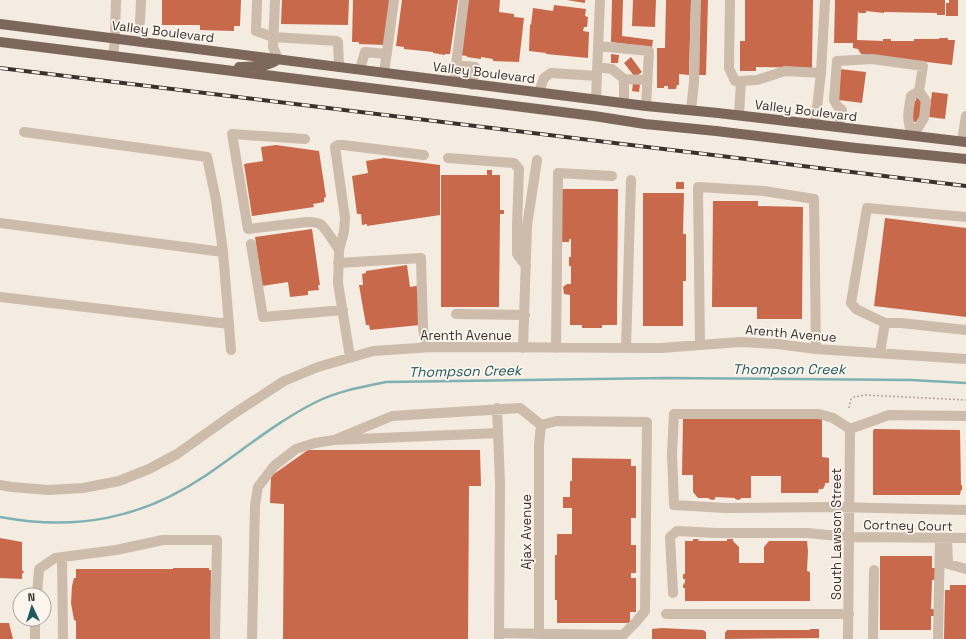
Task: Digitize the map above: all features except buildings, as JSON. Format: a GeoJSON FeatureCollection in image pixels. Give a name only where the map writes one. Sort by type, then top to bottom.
{"type":"FeatureCollection","features":[{"type":"Feature","properties":{"kind":"main road","name":"Valley Boulevard"},"geometry":{"type":"LineString","coordinates":[[0,24],[646,106],[739,115],[964,142]]}},
{"type":"Feature","properties":{"kind":"main road"},"geometry":{"type":"LineString","coordinates":[[0,42],[594,116],[645,124],[856,148],[963,158],[964,142]]}},
{"type":"Feature","properties":{"kind":"main road"},"geometry":{"type":"LineString","coordinates":[[215,69],[264,66],[272,64],[278,59]]}},
{"type":"Feature","properties":{"kind":"main road"},"geometry":{"type":"LineString","coordinates":[[594,116],[596,99]]}},
{"type":"Feature","properties":{"kind":"street"},"geometry":{"type":"LineString","coordinates":[[113,56],[116,0]]}},
{"type":"Feature","properties":{"kind":"street"},"geometry":{"type":"LineString","coordinates":[[140,22],[141,0]]}},
{"type":"Feature","properties":{"kind":"street"},"geometry":{"type":"LineString","coordinates":[[257,0],[256,30],[273,37],[337,41],[339,66]]}},
{"type":"Feature","properties":{"kind":"street"},"geometry":{"type":"LineString","coordinates":[[275,0],[273,47],[278,59]]}},
{"type":"Feature","properties":{"kind":"street"},"geometry":{"type":"LineString","coordinates":[[384,73],[394,0]]}},
{"type":"Feature","properties":{"kind":"street"},"geometry":{"type":"LineString","coordinates":[[454,82],[464,0]]}},
{"type":"Feature","properties":{"kind":"street"},"geometry":{"type":"LineString","coordinates":[[596,99],[600,0]]}},
{"type":"Feature","properties":{"kind":"street"},"geometry":{"type":"LineString","coordinates":[[691,110],[694,82],[696,0]]}},
{"type":"Feature","properties":{"kind":"street"},"geometry":{"type":"LineString","coordinates":[[730,0],[729,68],[735,81],[757,80],[785,71],[821,73]]}},
{"type":"Feature","properties":{"kind":"street"},"geometry":{"type":"LineString","coordinates":[[815,124],[821,73],[825,0]]}},
{"type":"Feature","properties":{"kind":"street"},"geometry":{"type":"LineString","coordinates":[[598,46],[649,51],[646,106]]}},
{"type":"Feature","properties":{"kind":"street"},"geometry":{"type":"LineString","coordinates":[[360,69],[364,52],[387,54]]}},
{"type":"Feature","properties":{"kind":"street"},"geometry":{"type":"LineString","coordinates":[[839,127],[842,110],[838,108],[834,100],[837,61],[872,59],[923,66],[919,91],[926,101],[924,118],[913,136]]}},
{"type":"Feature","properties":{"kind":"street"},"geometry":{"type":"LineString","coordinates":[[456,65],[475,67],[472,84]]}},
{"type":"Feature","properties":{"kind":"street"},"geometry":{"type":"LineString","coordinates":[[540,92],[544,78],[551,73],[597,72],[612,69],[624,79],[647,80]]}},
{"type":"Feature","properties":{"kind":"street"},"geometry":{"type":"LineString","coordinates":[[624,79],[624,103]]}},
{"type":"Feature","properties":{"kind":"street"},"geometry":{"type":"LineString","coordinates":[[739,115],[741,81]]}},
{"type":"Feature","properties":{"kind":"street"},"geometry":{"type":"LineString","coordinates":[[913,136],[908,125],[907,113],[911,96],[919,91]]}},
{"type":"Feature","properties":{"kind":"street"},"geometry":{"type":"LineString","coordinates":[[964,142],[966,118]]}},
{"type":"Feature","properties":{"kind":"street"},"geometry":{"type":"LineString","coordinates":[[24,132],[208,157],[223,252],[231,350]]}},
{"type":"Feature","properties":{"kind":"street"},"geometry":{"type":"LineString","coordinates":[[305,139],[232,134],[248,229],[314,222],[320,224],[339,250]]}},
{"type":"Feature","properties":{"kind":"street"},"geometry":{"type":"LineString","coordinates":[[350,357],[338,283],[339,250],[344,232],[345,218],[335,147],[338,145],[343,145],[424,155]]}},
{"type":"Feature","properties":{"kind":"street"},"geometry":{"type":"LineString","coordinates":[[448,158],[514,163],[519,169],[517,254],[526,266]]}},
{"type":"Feature","properties":{"kind":"street"},"geometry":{"type":"LineString","coordinates":[[523,348],[527,226],[537,160]]}},
{"type":"Feature","properties":{"kind":"street"},"geometry":{"type":"LineString","coordinates":[[556,348],[558,173],[612,176]]}},
{"type":"Feature","properties":{"kind":"street"},"geometry":{"type":"LineString","coordinates":[[626,348],[630,180]]}},
{"type":"Feature","properties":{"kind":"street"},"geometry":{"type":"LineString","coordinates":[[700,345],[698,187],[764,191],[814,199],[816,349]]}},
{"type":"Feature","properties":{"kind":"street"},"geometry":{"type":"LineString","coordinates":[[966,217],[867,208],[851,303],[856,309],[885,323],[901,323],[966,330]]}},
{"type":"Feature","properties":{"kind":"street"},"geometry":{"type":"LineString","coordinates":[[0,223],[223,252]]}},
{"type":"Feature","properties":{"kind":"street"},"geometry":{"type":"LineString","coordinates":[[251,244],[263,317],[343,310]]}},
{"type":"Feature","properties":{"kind":"street"},"geometry":{"type":"LineString","coordinates":[[338,263],[358,263],[421,258],[423,328],[426,347]]}},
{"type":"Feature","properties":{"kind":"street"},"geometry":{"type":"LineString","coordinates":[[0,296],[229,324]]}},
{"type":"Feature","properties":{"kind":"street"},"geometry":{"type":"LineString","coordinates":[[456,314],[525,315]]}},
{"type":"Feature","properties":{"kind":"street"},"geometry":{"type":"LineString","coordinates":[[880,353],[885,323]]}},
{"type":"Feature","properties":{"kind":"street","name":"Arenth Avenue"},"geometry":{"type":"LineString","coordinates":[[0,485],[48,490],[82,488],[119,481],[149,469],[177,454],[232,415],[284,381],[318,367],[373,351],[426,347],[626,348],[740,342],[777,344],[816,349],[966,358]]}},
{"type":"Feature","properties":{"kind":"street"},"geometry":{"type":"LineString","coordinates":[[334,440],[392,416],[497,408],[520,408],[541,425],[557,421],[647,422],[645,611],[623,635],[539,637],[499,636],[500,484],[497,408]]}},
{"type":"Feature","properties":{"kind":"street"},"geometry":{"type":"LineString","coordinates":[[966,416],[889,415],[850,429],[832,418],[819,414],[674,414],[672,453],[674,505],[725,508],[832,507],[966,510]]}},
{"type":"Feature","properties":{"kind":"street","name":"Ajax Avenue"},"geometry":{"type":"LineString","coordinates":[[539,637],[539,445],[541,425]]}},
{"type":"Feature","properties":{"kind":"street","name":"South Lawson Street"},"geometry":{"type":"LineString","coordinates":[[848,639],[848,508],[850,429]]}},
{"type":"Feature","properties":{"kind":"street"},"geometry":{"type":"LineString","coordinates":[[252,639],[255,505],[258,487],[274,466],[296,449],[315,443],[334,440],[498,433]]}},
{"type":"Feature","properties":{"kind":"street","name":"Cortney Court"},"geometry":{"type":"LineString","coordinates":[[673,593],[670,537],[677,531],[716,533],[807,533],[849,537],[966,538]]}},
{"type":"Feature","properties":{"kind":"street"},"geometry":{"type":"LineString","coordinates":[[944,538],[948,564],[966,569]]}},
{"type":"Feature","properties":{"kind":"street"},"geometry":{"type":"LineString","coordinates":[[938,639],[944,538]]}},
{"type":"Feature","properties":{"kind":"street"},"geometry":{"type":"LineString","coordinates":[[38,587],[40,569],[55,558],[116,550],[163,540],[217,540],[215,639]]}},
{"type":"Feature","properties":{"kind":"street"},"geometry":{"type":"LineString","coordinates":[[62,557],[63,639]]}},
{"type":"Feature","properties":{"kind":"street"},"geometry":{"type":"LineString","coordinates":[[873,639],[874,570]]}},
{"type":"Feature","properties":{"kind":"street"},"geometry":{"type":"LineString","coordinates":[[666,614],[849,614]]}},
{"type":"Feature","properties":{"kind":"street"},"geometry":{"type":"LineString","coordinates":[[34,639],[35,627]]}},
{"type":"Feature","properties":{"kind":"path"},"geometry":{"type":"LineString","coordinates":[[849,408],[851,399],[865,395],[966,400]]}},
{"type":"Feature","properties":{"kind":"waterway","name":"Thompson Creek"},"geometry":{"type":"LineString","coordinates":[[0,517],[55,523],[81,522],[132,512],[157,503],[181,491],[205,476],[287,418],[316,402],[341,392],[386,382],[666,378],[911,380],[966,383]]}},
{"type":"Feature","properties":{"kind":"railway"},"geometry":{"type":"LineString","coordinates":[[0,68],[966,186]]}}]}
